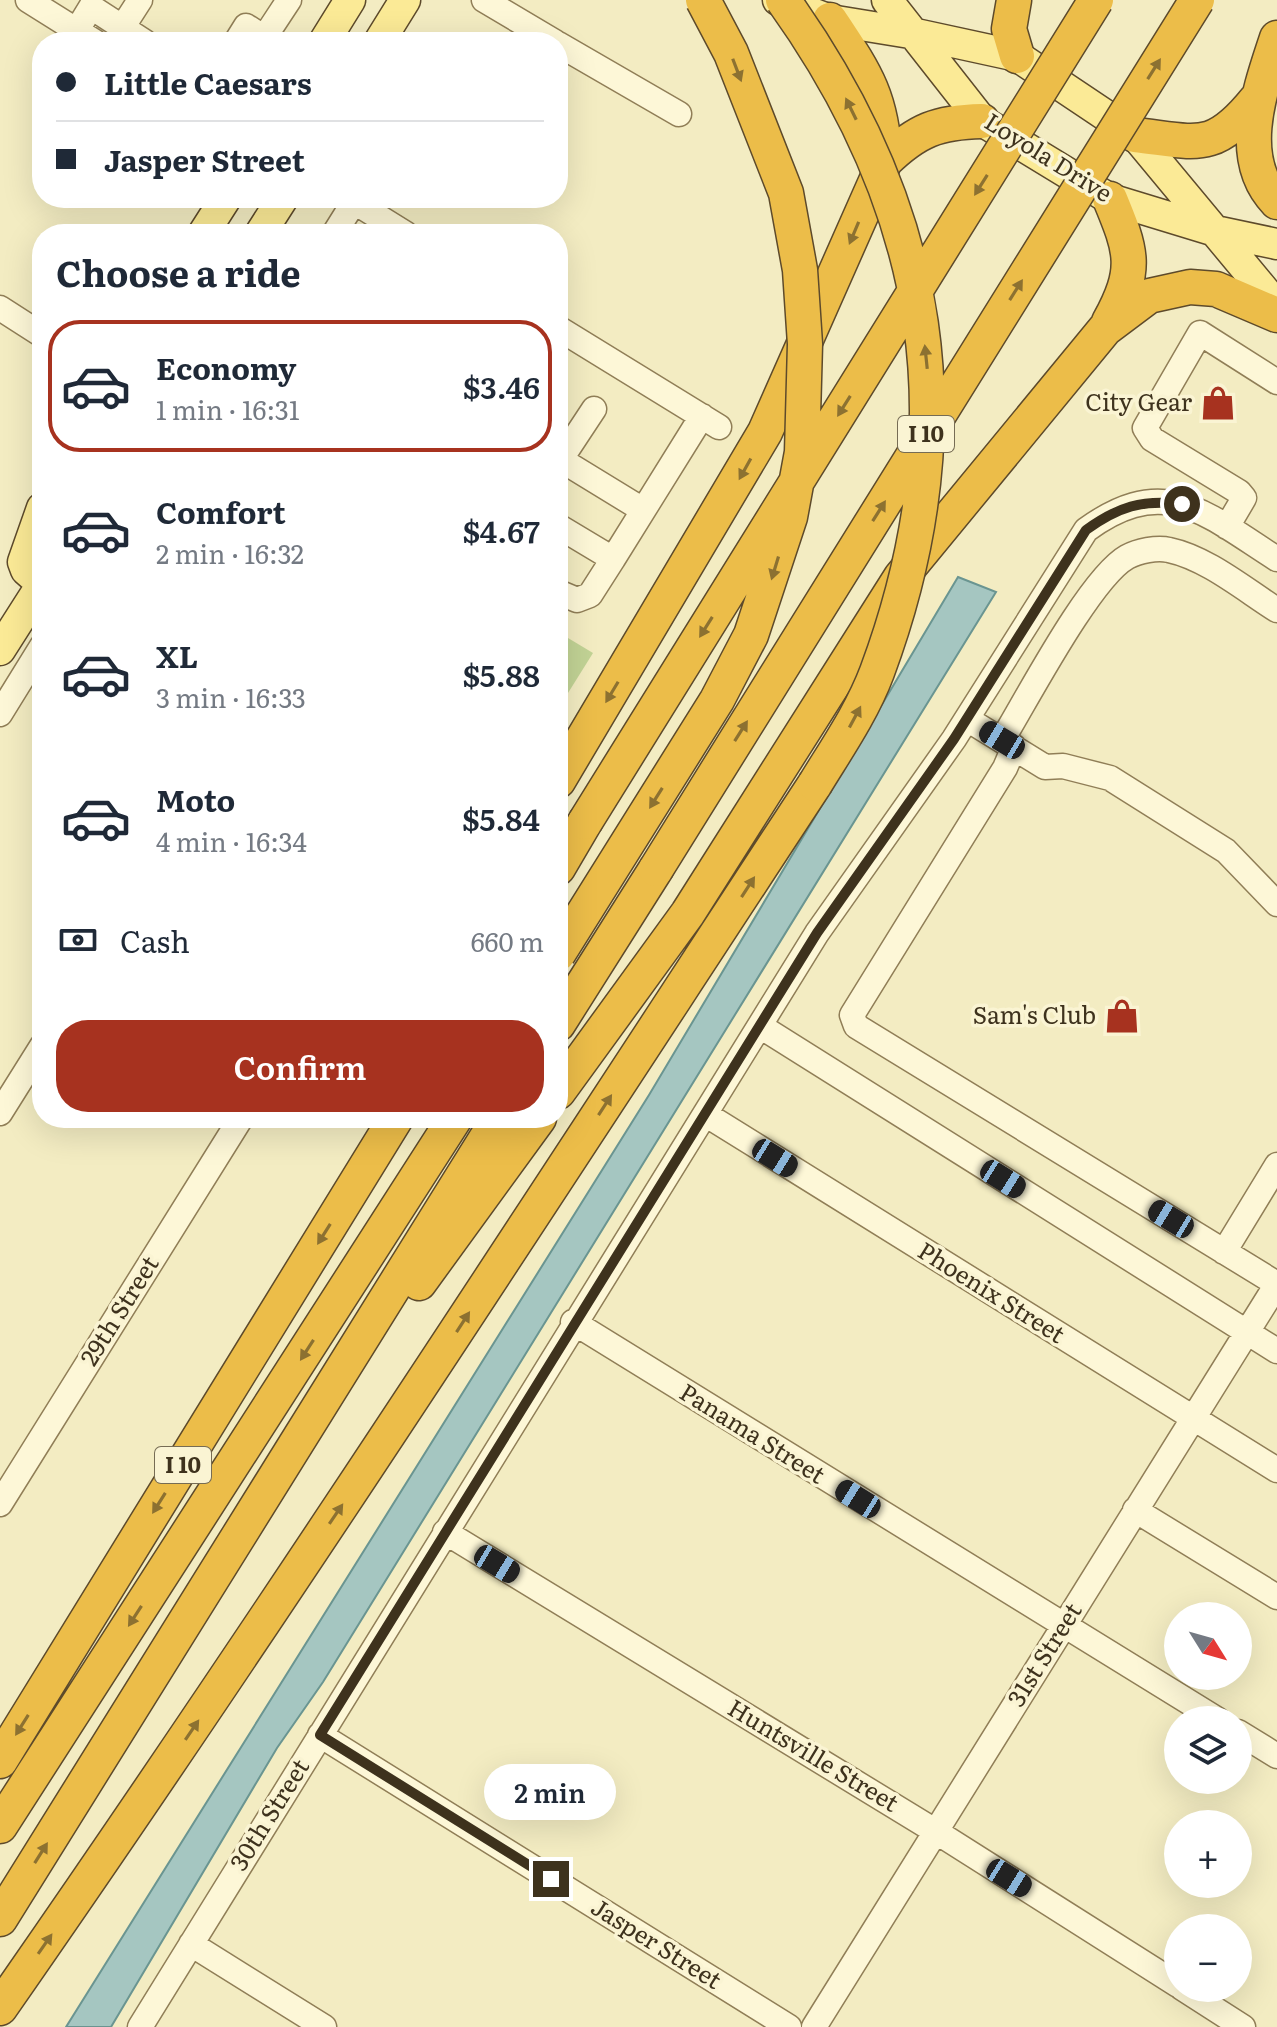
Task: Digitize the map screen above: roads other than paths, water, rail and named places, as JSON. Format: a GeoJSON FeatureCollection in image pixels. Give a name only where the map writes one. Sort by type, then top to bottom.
{"type":"FeatureCollection","features":[{"type":"Feature","properties":{"kind":"highway"},"geometry":{"type":"LineString","coordinates":[[568,938],[717,700],[751,635],[790,517],[802,452],[805,344],[800,270],[786,193],[731,53],[703,0]]}},
{"type":"Feature","properties":{"kind":"highway"},"geometry":{"type":"LineString","coordinates":[[0,2008],[159,1779],[420,1387],[853,721],[876,674],[913,548],[927,455],[928,378],[921,309],[875,159],[827,61],[781,0]]}},
{"type":"Feature","properties":{"kind":"highway"},"geometry":{"type":"LineString","coordinates":[[1014,0],[1009,29],[1017,56]]}},
{"type":"Feature","properties":{"kind":"highway"},"geometry":{"type":"LineString","coordinates":[[568,851],[1096,0]]}},
{"type":"Feature","properties":{"kind":"highway","name":"I 10"},"geometry":{"type":"LineString","coordinates":[[568,1008],[1197,0]]}},
{"type":"Feature","properties":{"kind":"highway"},"geometry":{"type":"LineString","coordinates":[[830,20],[866,74],[880,106],[885,161]]}},
{"type":"Feature","properties":{"kind":"highway"},"geometry":{"type":"LineString","coordinates":[[1135,135],[1204,142],[1237,123],[1256,100],[1277,38]]}},
{"type":"Feature","properties":{"kind":"highway"},"geometry":{"type":"LineString","coordinates":[[1256,100],[1259,173],[1277,202]]}},
{"type":"Feature","properties":{"kind":"highway"},"geometry":{"type":"LineString","coordinates":[[568,764],[765,432],[885,161],[907,140],[923,132],[949,122],[982,121]]}},
{"type":"Feature","properties":{"kind":"highway"},"geometry":{"type":"LineString","coordinates":[[568,1078],[688,913],[901,577],[1105,329],[1123,296],[1130,246],[1110,199]]}},
{"type":"Feature","properties":{"kind":"highway"},"geometry":{"type":"LineString","coordinates":[[1105,329],[1149,296],[1190,287],[1216,289],[1277,315]]}},
{"type":"Feature","properties":{"kind":"highway","name":"I 10"},"geometry":{"type":"LineString","coordinates":[[0,1761],[390,1128]]}},
{"type":"Feature","properties":{"kind":"highway"},"geometry":{"type":"LineString","coordinates":[[0,1826],[449,1128]]}},
{"type":"Feature","properties":{"kind":"highway"},"geometry":{"type":"LineString","coordinates":[[0,1919],[493,1128]]}},
{"type":"Feature","properties":{"kind":"highway"},"geometry":{"type":"LineString","coordinates":[[337,1382],[431,1268],[532,1128]]}},
{"type":"Feature","properties":{"kind":"main road"},"geometry":{"type":"LineString","coordinates":[[330,32],[350,0]]}},
{"type":"Feature","properties":{"kind":"main road"},"geometry":{"type":"LineString","coordinates":[[385,32],[405,0]]}},
{"type":"Feature","properties":{"kind":"main road"},"geometry":{"type":"LineString","coordinates":[[781,0],[830,20],[916,34],[1017,56],[1135,135],[1277,306]]}},
{"type":"Feature","properties":{"kind":"main road","name":"Loyola Drive"},"geometry":{"type":"LineString","coordinates":[[887,0],[982,121],[1110,199],[1215,231],[1277,244]]}},
{"type":"Feature","properties":{"kind":"main road"},"geometry":{"type":"LineString","coordinates":[[0,563],[32,510]]}},
{"type":"Feature","properties":{"kind":"main road"},"geometry":{"type":"LineString","coordinates":[[32,536],[23,562],[32,575]]}},
{"type":"Feature","properties":{"kind":"main road"},"geometry":{"type":"LineString","coordinates":[[0,650],[32,600]]}},
{"type":"Feature","properties":{"kind":"street"},"geometry":{"type":"LineString","coordinates":[[28,0],[80,32]]}},
{"type":"Feature","properties":{"kind":"street"},"geometry":{"type":"LineString","coordinates":[[122,28],[140,0]]}},
{"type":"Feature","properties":{"kind":"street"},"geometry":{"type":"LineString","coordinates":[[272,32],[289,0]]}},
{"type":"Feature","properties":{"kind":"street"},"geometry":{"type":"LineString","coordinates":[[484,0],[538,32]]}},
{"type":"Feature","properties":{"kind":"street"},"geometry":{"type":"LineString","coordinates":[[87,32],[91,7],[129,32]]}},
{"type":"Feature","properties":{"kind":"street"},"geometry":{"type":"LineString","coordinates":[[568,50],[679,114]]}},
{"type":"Feature","properties":{"kind":"street"},"geometry":{"type":"LineString","coordinates":[[364,208],[390,224]]}},
{"type":"Feature","properties":{"kind":"street"},"geometry":{"type":"LineString","coordinates":[[0,308],[32,329]]}},
{"type":"Feature","properties":{"kind":"street"},"geometry":{"type":"LineString","coordinates":[[1227,527],[1244,498],[1152,439],[1145,428],[1200,333],[1277,382]]}},
{"type":"Feature","properties":{"kind":"street"},"geometry":{"type":"LineString","coordinates":[[568,338],[711,421],[643,510],[590,595],[577,600],[568,596]]}},
{"type":"Feature","properties":{"kind":"street"},"geometry":{"type":"LineString","coordinates":[[568,446],[594,409]]}},
{"type":"Feature","properties":{"kind":"street"},"geometry":{"type":"LineString","coordinates":[[568,464],[643,510]]}},
{"type":"Feature","properties":{"kind":"street","name":"30th Street"},"geometry":{"type":"LineString","coordinates":[[140,2027],[573,1322],[817,933],[967,719],[1067,557],[1096,523],[1114,510],[1153,501],[1182,504],[1270,550]]}},
{"type":"Feature","properties":{"kind":"street"},"geometry":{"type":"LineString","coordinates":[[568,532],[613,559]]}},
{"type":"Feature","properties":{"kind":"street"},"geometry":{"type":"LineString","coordinates":[[1277,610],[1193,559],[1168,549],[1149,550],[1127,557],[1112,570],[1075,617],[1008,744],[1005,768],[852,1015],[856,1026],[1277,1284]]}},
{"type":"Feature","properties":{"kind":"street"},"geometry":{"type":"LineString","coordinates":[[1234,583],[1270,550]]}},
{"type":"Feature","properties":{"kind":"street"},"geometry":{"type":"LineString","coordinates":[[0,714],[32,662]]}},
{"type":"Feature","properties":{"kind":"street"},"geometry":{"type":"LineString","coordinates":[[967,719],[1045,767],[1063,766],[1110,778],[1226,851],[1277,904]]}},
{"type":"Feature","properties":{"kind":"street"},"geometry":{"type":"LineString","coordinates":[[760,1026],[1277,1351]]}},
{"type":"Feature","properties":{"kind":"street"},"geometry":{"type":"LineString","coordinates":[[0,1113],[32,1062]]}},
{"type":"Feature","properties":{"kind":"street","name":"Phoenix Street"},"geometry":{"type":"LineString","coordinates":[[705,1114],[1277,1470]]}},
{"type":"Feature","properties":{"kind":"street","name":"29th Street"},"geometry":{"type":"LineString","coordinates":[[0,1504],[235,1128]]}},
{"type":"Feature","properties":{"kind":"street"},"geometry":{"type":"LineString","coordinates":[[1224,1252],[1277,1165]]}},
{"type":"Feature","properties":{"kind":"street","name":"31st Street"},"geometry":{"type":"LineString","coordinates":[[814,2027],[1277,1284]]}},
{"type":"Feature","properties":{"kind":"street","name":"Panama Street"},"geometry":{"type":"LineString","coordinates":[[573,1322],[1062,1627],[1195,1706]]}},
{"type":"Feature","properties":{"kind":"street"},"geometry":{"type":"LineString","coordinates":[[1135,1510],[1277,1597]]}},
{"type":"Feature","properties":{"kind":"street","name":"Huntsville Street"},"geometry":{"type":"LineString","coordinates":[[445,1532],[935,1831],[1164,1977]]}},
{"type":"Feature","properties":{"kind":"street","name":"Jasper Street"},"geometry":{"type":"LineString","coordinates":[[320,1735],[789,2027]]}},
{"type":"Feature","properties":{"kind":"street"},"geometry":{"type":"LineString","coordinates":[[1252,1741],[1277,1756]]}},
{"type":"Feature","properties":{"kind":"street"},"geometry":{"type":"LineString","coordinates":[[191,1944],[324,2027]]}},
{"type":"Feature","properties":{"kind":"street","name":"Huntsville Street"},"geometry":{"type":"LineString","coordinates":[[1204,2002],[1243,2027]]}},
{"type":"Feature","properties":{"kind":"water"},"geometry":{"type":"Polygon","coordinates":[[[958,577],[996,592],[323,1682],[277,1748],[111,2027],[66,2027],[649,1095],[958,577]]]}},
{"type":"Feature","properties":{"kind":"place","name":"City Gear"},"geometry":{"type":"Point","coordinates":[1218,403]}},
{"type":"Feature","properties":{"kind":"place","name":"Sam's Club"},"geometry":{"type":"Point","coordinates":[1122,1016]}}]}
